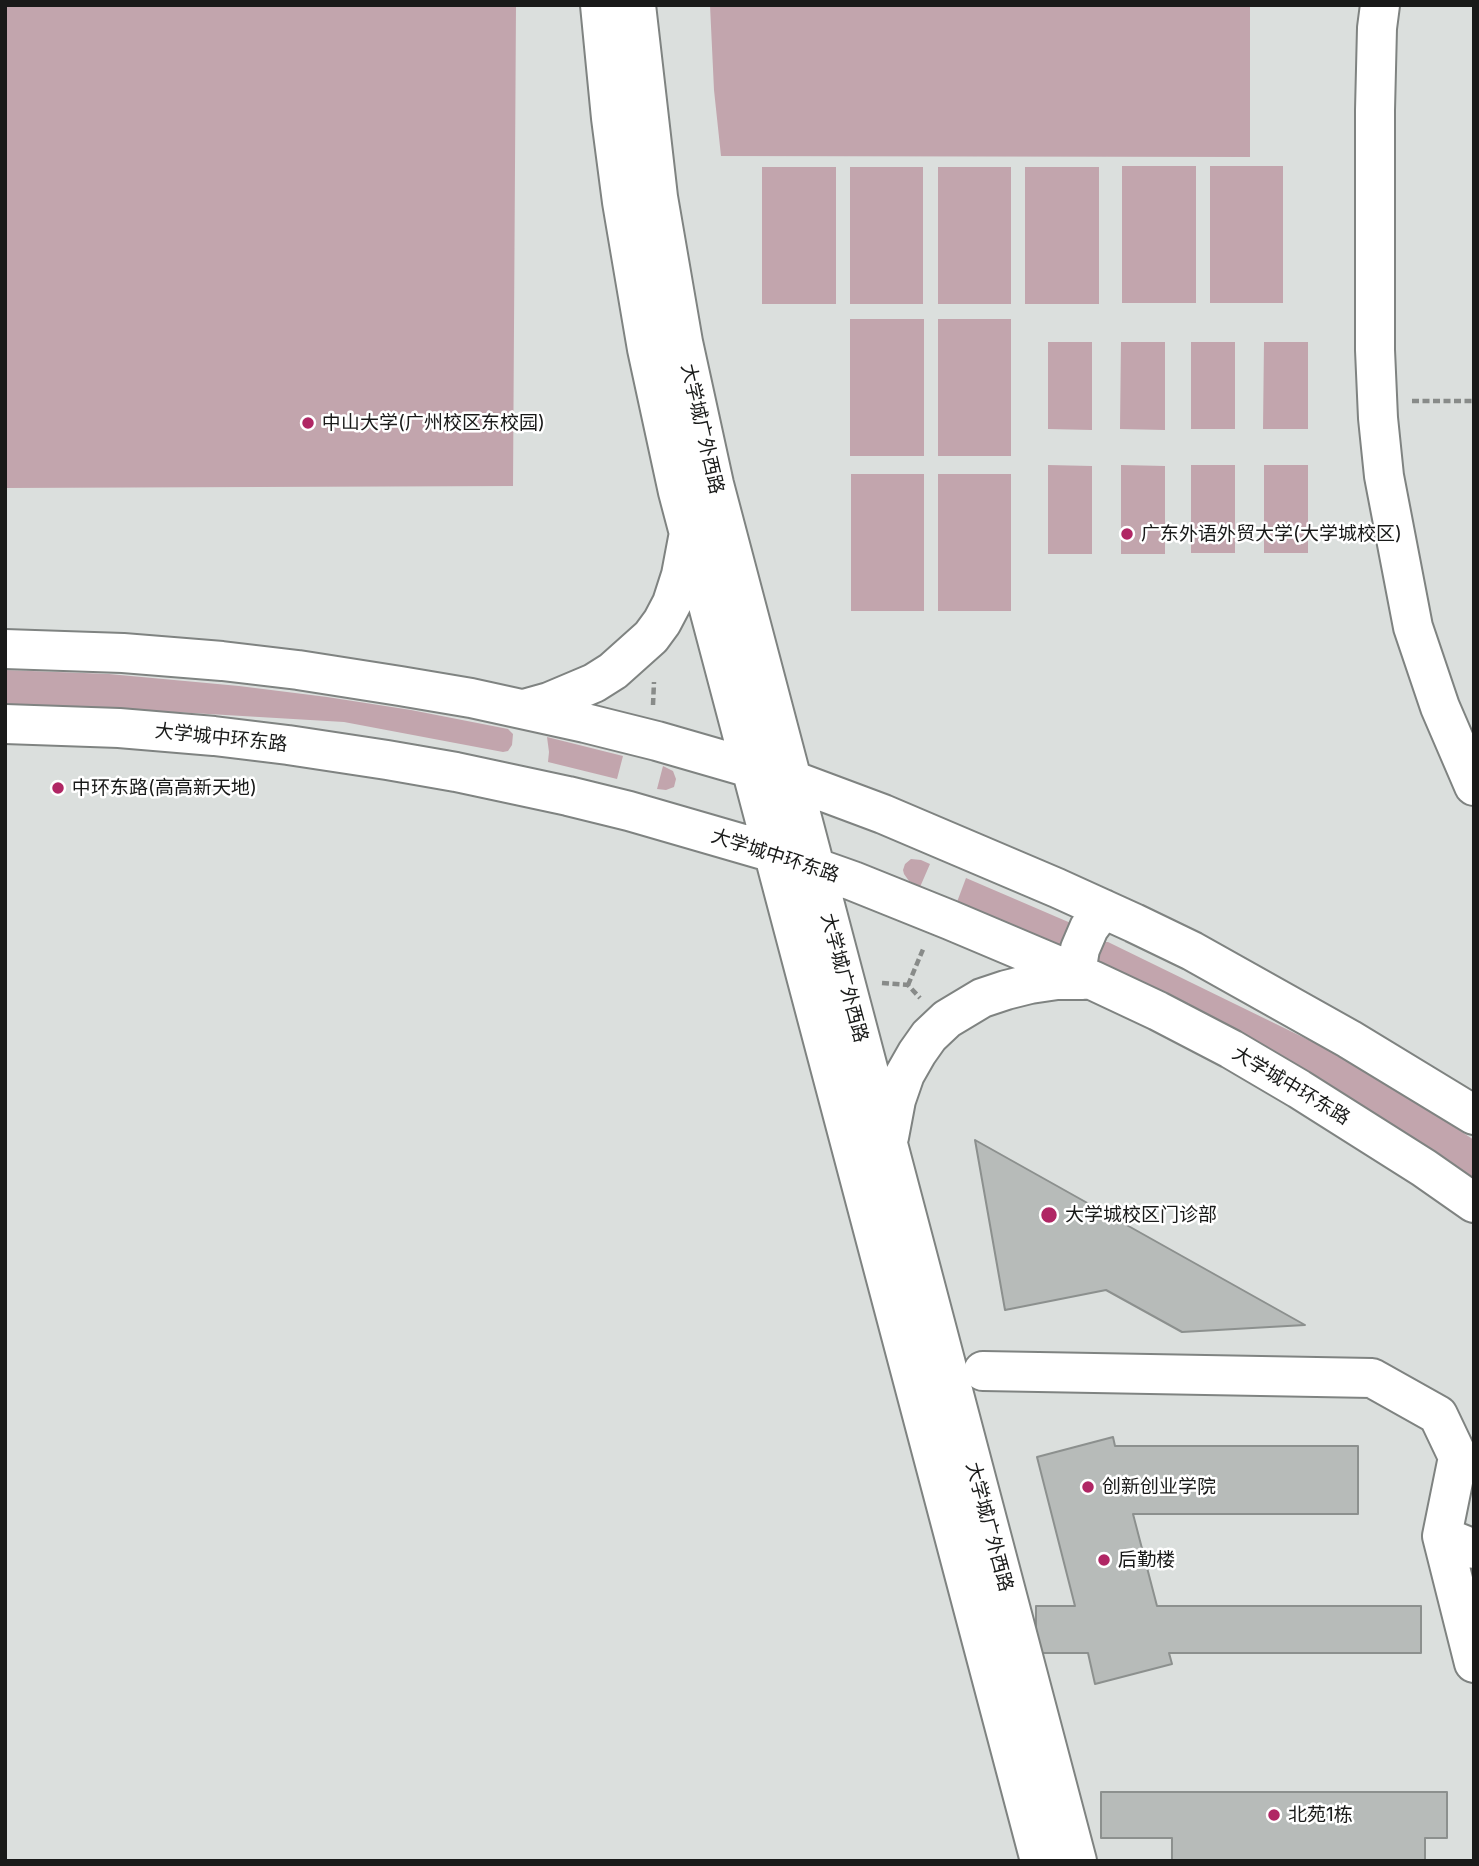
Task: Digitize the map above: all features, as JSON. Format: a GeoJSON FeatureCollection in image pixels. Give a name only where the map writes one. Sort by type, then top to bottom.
{"type":"FeatureCollection","features":[{"type":"Feature","properties":{"kind":"main road","name":"大学城广外西路"},"geometry":{"type":"LineString","coordinates":[[600,5],[622,202],[647,349],[678,492],[1040,1861]]}},
{"type":"Feature","properties":{"kind":"main road","name":"大学城广外西路"},"geometry":{"type":"LineString","coordinates":[[636,5],[658,197],[683,342],[714,484],[1077,1861]]}},
{"type":"Feature","properties":{"kind":"main road"},"geometry":{"type":"LineString","coordinates":[[1380,5],[1375,110],[1375,325],[1377,401],[1384,476],[1413,627],[1440,707],[1474,786]]}},
{"type":"Feature","properties":{"kind":"main road"},"geometry":{"type":"LineString","coordinates":[[524,709],[549,702],[594,683],[651,637],[672,603],[681,575],[689,533]]}},
{"type":"Feature","properties":{"kind":"main road"},"geometry":{"type":"LineString","coordinates":[[5,649],[123,653],[298,670],[400,685],[524,709],[657,741],[792,780],[883,814],[1103,909],[1192,951],[1349,1039],[1474,1115]]}},
{"type":"Feature","properties":{"kind":"main road","name":"大学城中环东路"},"geometry":{"type":"LineString","coordinates":[[5,724],[118,728],[214,736],[401,762],[568,796],[774,853],[950,920],[1158,1011],[1299,1089],[1474,1203]]}},
{"type":"Feature","properties":{"kind":"main road"},"geometry":{"type":"LineString","coordinates":[[888,1146],[891,1121],[905,1074],[929,1036],[947,1019],[982,998],[1030,984],[1084,977],[1080,949],[1088,928],[1103,909]]}},
{"type":"Feature","properties":{"kind":"main road"},"geometry":{"type":"LineString","coordinates":[[983,1371],[1372,1378],[1438,1415],[1458,1457],[1458,1543],[1474,1663]]}},
{"type":"Feature","properties":{"kind":"path"},"geometry":{"type":"LineString","coordinates":[[1377,401],[1474,401]]}},
{"type":"Feature","properties":{"kind":"path"},"geometry":{"type":"LineString","coordinates":[[875,982],[908,985],[924,947]]}},
{"type":"Feature","properties":{"kind":"shaded area","name":"中山大学(广州校区东校园)"},"geometry":{"type":"Polygon","coordinates":[[[5,5],[516,5],[513,486],[5,488],[5,5]]]}},
{"type":"Feature","properties":{"kind":"shaded area"},"geometry":{"type":"Polygon","coordinates":[[[710,5],[1250,5],[1250,157],[721,156],[714,90],[710,5]]]}},
{"type":"Feature","properties":{"kind":"shaded area"},"geometry":{"type":"Polygon","coordinates":[[[1122,166],[1196,166],[1196,303],[1122,303],[1122,166]]]}},
{"type":"Feature","properties":{"kind":"shaded area"},"geometry":{"type":"Polygon","coordinates":[[[1210,166],[1283,166],[1283,303],[1210,303],[1210,166]]]}},
{"type":"Feature","properties":{"kind":"shaded area"},"geometry":{"type":"Polygon","coordinates":[[[762,167],[836,167],[836,304],[762,304],[762,167]]]}},
{"type":"Feature","properties":{"kind":"shaded area"},"geometry":{"type":"Polygon","coordinates":[[[850,167],[923,167],[923,304],[850,304],[850,167]]]}},
{"type":"Feature","properties":{"kind":"shaded area"},"geometry":{"type":"Polygon","coordinates":[[[938,167],[1011,167],[1011,304],[938,304],[938,167]]]}},
{"type":"Feature","properties":{"kind":"shaded area"},"geometry":{"type":"Polygon","coordinates":[[[1025,167],[1099,167],[1099,304],[1025,304],[1025,167]]]}},
{"type":"Feature","properties":{"kind":"shaded area"},"geometry":{"type":"Polygon","coordinates":[[[850,319],[924,319],[924,456],[850,456],[850,319]]]}},
{"type":"Feature","properties":{"kind":"shaded area"},"geometry":{"type":"Polygon","coordinates":[[[938,319],[1011,319],[1011,456],[938,456],[938,319]]]}},
{"type":"Feature","properties":{"kind":"shaded area"},"geometry":{"type":"Polygon","coordinates":[[[1048,342],[1092,342],[1092,430],[1048,429],[1048,342]]]}},
{"type":"Feature","properties":{"kind":"shaded area"},"geometry":{"type":"Polygon","coordinates":[[[1121,342],[1165,342],[1165,430],[1120,429],[1121,342]]]}},
{"type":"Feature","properties":{"kind":"shaded area"},"geometry":{"type":"Polygon","coordinates":[[[1191,342],[1235,342],[1235,429],[1191,429],[1191,342]]]}},
{"type":"Feature","properties":{"kind":"shaded area"},"geometry":{"type":"Polygon","coordinates":[[[1264,342],[1308,342],[1308,429],[1263,429],[1264,342]]]}},
{"type":"Feature","properties":{"kind":"shaded area"},"geometry":{"type":"Polygon","coordinates":[[[1048,465],[1092,466],[1092,554],[1048,554],[1048,465]]]}},
{"type":"Feature","properties":{"kind":"shaded area"},"geometry":{"type":"Polygon","coordinates":[[[1121,465],[1165,466],[1165,554],[1121,554],[1121,465]]]}},
{"type":"Feature","properties":{"kind":"shaded area"},"geometry":{"type":"Polygon","coordinates":[[[1191,465],[1235,465],[1235,553],[1191,553],[1191,465]]]}},
{"type":"Feature","properties":{"kind":"shaded area"},"geometry":{"type":"Polygon","coordinates":[[[1264,465],[1308,465],[1308,553],[1264,553],[1264,465]]]}},
{"type":"Feature","properties":{"kind":"shaded area"},"geometry":{"type":"Polygon","coordinates":[[[851,474],[924,474],[924,611],[851,611],[851,474]]]}},
{"type":"Feature","properties":{"kind":"shaded area"},"geometry":{"type":"Polygon","coordinates":[[[938,474],[1011,474],[1011,611],[938,611],[938,474]]]}},
{"type":"Feature","properties":{"kind":"shaded area"},"geometry":{"type":"Polygon","coordinates":[[[5,670],[109,674],[327,697],[508,729],[513,734],[512,745],[508,751],[503,752],[344,722],[90,707],[5,705],[5,670]]]}},
{"type":"Feature","properties":{"kind":"shaded area"},"geometry":{"type":"Polygon","coordinates":[[[547,737],[623,756],[617,779],[548,762],[547,737]]]}},
{"type":"Feature","properties":{"kind":"shaded area"},"geometry":{"type":"Polygon","coordinates":[[[663,766],[673,771],[676,779],[674,787],[666,790],[657,789],[663,766]]]}},
{"type":"Feature","properties":{"kind":"shaded area"},"geometry":{"type":"Polygon","coordinates":[[[911,859],[930,864],[920,887],[909,881],[904,874],[905,864],[911,859]]]}},
{"type":"Feature","properties":{"kind":"shaded area"},"geometry":{"type":"Polygon","coordinates":[[[966,878],[1073,924],[1066,933],[1062,947],[957,902],[966,878]]]}},
{"type":"Feature","properties":{"kind":"shaded area"},"geometry":{"type":"Polygon","coordinates":[[[1103,942],[1108,942],[1319,1045],[1414,1100],[1474,1140],[1474,1178],[1321,1080],[1098,963],[1097,949],[1103,942]]]}},
{"type":"Feature","properties":{"kind":"building","name":"大学城校区门诊部"},"geometry":{"type":"Polygon","coordinates":[[[975,1140],[1305,1325],[1182,1332],[1106,1290],[1005,1310],[975,1140]]]}},
{"type":"Feature","properties":{"kind":"building","name":"后勤楼"},"geometry":{"type":"Polygon","coordinates":[[[1113,1437],[1115,1446],[1358,1446],[1358,1514],[1133,1514],[1157,1606],[1421,1606],[1421,1653],[1169,1653],[1172,1664],[1095,1684],[1088,1653],[1036,1653],[1036,1606],[1075,1606],[1037,1457],[1113,1437]]]}},
{"type":"Feature","properties":{"kind":"building","name":"北苑1栋"},"geometry":{"type":"Polygon","coordinates":[[[1101,1792],[1447,1792],[1447,1838],[1425,1838],[1425,1861],[1172,1861],[1172,1838],[1101,1838],[1101,1792]]]}},
{"type":"Feature","properties":{"kind":"place","name":"中山大学(广州校区东校园)"},"geometry":{"type":"Point","coordinates":[308,423]}},
{"type":"Feature","properties":{"kind":"place","name":"广东外语外贸大学(大学城校区)"},"geometry":{"type":"Point","coordinates":[1127,534]}},
{"type":"Feature","properties":{"kind":"place","name":"中环东路(高高新天地)"},"geometry":{"type":"Point","coordinates":[58,788]}},
{"type":"Feature","properties":{"kind":"place","name":"大学城校区门诊部"},"geometry":{"type":"Point","coordinates":[1049,1215]}},
{"type":"Feature","properties":{"kind":"place","name":"创新创业学院"},"geometry":{"type":"Point","coordinates":[1088,1487]}},
{"type":"Feature","properties":{"kind":"place","name":"后勤楼"},"geometry":{"type":"Point","coordinates":[1104,1560]}},
{"type":"Feature","properties":{"kind":"place","name":"北苑1栋"},"geometry":{"type":"Point","coordinates":[1274,1815]}}]}
